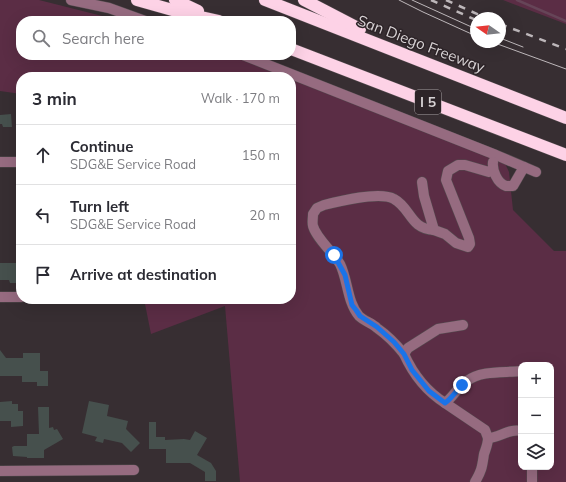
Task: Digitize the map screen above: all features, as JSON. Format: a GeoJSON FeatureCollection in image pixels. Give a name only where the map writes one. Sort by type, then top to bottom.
{"type":"FeatureCollection","features":[{"type":"Feature","properties":{"kind":"highway"},"geometry":{"type":"LineString","coordinates":[[138,0],[196,16]]}},
{"type":"Feature","properties":{"kind":"highway"},"geometry":{"type":"LineString","coordinates":[[175,0],[209,16]]}},
{"type":"Feature","properties":{"kind":"highway","name":"San Diego Freeway"},"geometry":{"type":"LineString","coordinates":[[265,0],[566,118]]}},
{"type":"Feature","properties":{"kind":"highway"},"geometry":{"type":"LineString","coordinates":[[304,0],[346,23],[494,90]]}},
{"type":"Feature","properties":{"kind":"highway","name":"I 5"},"geometry":{"type":"LineString","coordinates":[[296,51],[566,155]]}},
{"type":"Feature","properties":{"kind":"street"},"geometry":{"type":"LineString","coordinates":[[71,0],[109,8],[131,16]]}},
{"type":"Feature","properties":{"kind":"street"},"geometry":{"type":"LineString","coordinates":[[256,60],[286,72]]}},
{"type":"Feature","properties":{"kind":"street"},"geometry":{"type":"LineString","coordinates":[[296,76],[536,172]]}},
{"type":"Feature","properties":{"kind":"street"},"geometry":{"type":"LineString","coordinates":[[496,155],[493,168],[500,183],[506,186],[513,186],[524,167]]}},
{"type":"Feature","properties":{"kind":"street"},"geometry":{"type":"LineString","coordinates":[[0,162],[16,162]]}},
{"type":"Feature","properties":{"kind":"street"},"geometry":{"type":"LineString","coordinates":[[475,482],[482,470],[484,452],[488,446],[488,438],[485,430],[429,391],[412,370],[404,354],[394,342],[377,327],[360,316],[352,305],[345,275],[339,263],[312,226],[312,214],[317,208],[324,205],[378,195],[393,198],[420,227],[445,234],[456,243],[468,247],[470,244],[469,238],[446,180],[448,171],[458,165],[465,165],[489,172],[493,168]]}},
{"type":"Feature","properties":{"kind":"street"},"geometry":{"type":"LineString","coordinates":[[422,182],[424,196],[434,230]]}},
{"type":"Feature","properties":{"kind":"street"},"geometry":{"type":"LineString","coordinates":[[0,297],[16,297]]}},
{"type":"Feature","properties":{"kind":"street"},"geometry":{"type":"LineString","coordinates":[[404,354],[408,348],[438,329],[463,325]]}},
{"type":"Feature","properties":{"kind":"street"},"geometry":{"type":"LineString","coordinates":[[445,403],[450,400],[456,390],[468,380],[487,373],[518,371]]}},
{"type":"Feature","properties":{"kind":"street"},"geometry":{"type":"LineString","coordinates":[[488,438],[494,438],[500,434],[518,430]]}},
{"type":"Feature","properties":{"kind":"street"},"geometry":{"type":"LineString","coordinates":[[0,471],[134,470]]}},
{"type":"Feature","properties":{"kind":"street"},"geometry":{"type":"LineString","coordinates":[[532,470],[532,482]]}},
{"type":"Feature","properties":{"kind":"shaded area"},"geometry":{"type":"Polygon","coordinates":[[[0,0],[39,0],[102,16],[16,16],[16,60],[250,60],[281,72],[16,72],[16,93],[0,91],[0,0]]]}},
{"type":"Feature","properties":{"kind":"shaded area"},"geometry":{"type":"Polygon","coordinates":[[[503,0],[566,0],[566,24],[503,0]]]}},
{"type":"Feature","properties":{"kind":"shaded area"},"geometry":{"type":"Polygon","coordinates":[[[296,78],[502,157],[509,172],[513,210],[554,251],[566,251],[566,482],[240,482],[225,306],[151,334],[145,304],[296,304],[296,78]]]}},
{"type":"Feature","properties":{"kind":"building"},"geometry":{"type":"Polygon","coordinates":[[[11,114],[12,127],[3,127],[2,124],[0,124],[0,115],[11,114]]]}},
{"type":"Feature","properties":{"kind":"building"},"geometry":{"type":"Polygon","coordinates":[[[0,263],[16,263],[16,283],[10,283],[9,280],[0,280],[0,263]]]}},
{"type":"Feature","properties":{"kind":"building"},"geometry":{"type":"Polygon","coordinates":[[[0,350],[6,358],[23,358],[23,353],[40,353],[40,371],[48,371],[48,386],[37,386],[37,382],[22,382],[22,376],[0,376],[0,350]]]}},
{"type":"Feature","properties":{"kind":"building"},"geometry":{"type":"Polygon","coordinates":[[[12,401],[12,404],[18,404],[18,411],[23,411],[23,426],[11,427],[11,421],[0,421],[0,402],[12,401]]]}},
{"type":"Feature","properties":{"kind":"building"},"geometry":{"type":"Polygon","coordinates":[[[89,401],[109,405],[107,416],[128,421],[126,429],[140,443],[131,452],[122,443],[104,439],[103,443],[95,441],[97,437],[82,433],[89,401]]]}},
{"type":"Feature","properties":{"kind":"building"},"geometry":{"type":"Polygon","coordinates":[[[38,407],[49,407],[49,428],[53,427],[54,430],[57,429],[63,439],[44,450],[44,458],[13,456],[12,447],[27,446],[27,434],[39,434],[38,407]]]}},
{"type":"Feature","properties":{"kind":"building"},"geometry":{"type":"Polygon","coordinates":[[[149,422],[156,422],[156,437],[165,437],[165,440],[190,440],[195,431],[207,438],[197,455],[211,463],[216,471],[216,481],[205,481],[205,472],[190,463],[166,463],[166,449],[149,449],[149,422]]]}},
{"type":"Feature","properties":{"kind":"waterway"},"geometry":{"type":"LineString","coordinates":[[517,0],[566,21]]}},
{"type":"Feature","properties":{"kind":"tram line"},"geometry":{"type":"LineString","coordinates":[[399,0],[470,33]]}},
{"type":"Feature","properties":{"kind":"tram line"},"geometry":{"type":"LineString","coordinates":[[412,0],[470,26]]}},
{"type":"Feature","properties":{"kind":"tram line"},"geometry":{"type":"LineString","coordinates":[[506,40],[523,47]]}},
{"type":"Feature","properties":{"kind":"tram line"},"geometry":{"type":"LineString","coordinates":[[506,47],[566,69]]}},
{"type":"Feature","properties":{"kind":"railway"},"geometry":{"type":"LineString","coordinates":[[431,0],[470,17]]}},
{"type":"Feature","properties":{"kind":"railway"},"geometry":{"type":"LineString","coordinates":[[446,0],[473,12]]}},
{"type":"Feature","properties":{"kind":"railway"},"geometry":{"type":"LineString","coordinates":[[506,26],[566,49]]}},
{"type":"Feature","properties":{"kind":"route"},"geometry":{"type":"LineString","coordinates":[[334,255],[345,275],[352,305],[360,316],[377,327],[394,342],[404,354],[412,370],[429,391],[445,403],[450,400],[456,390],[462,385]]}}]}
